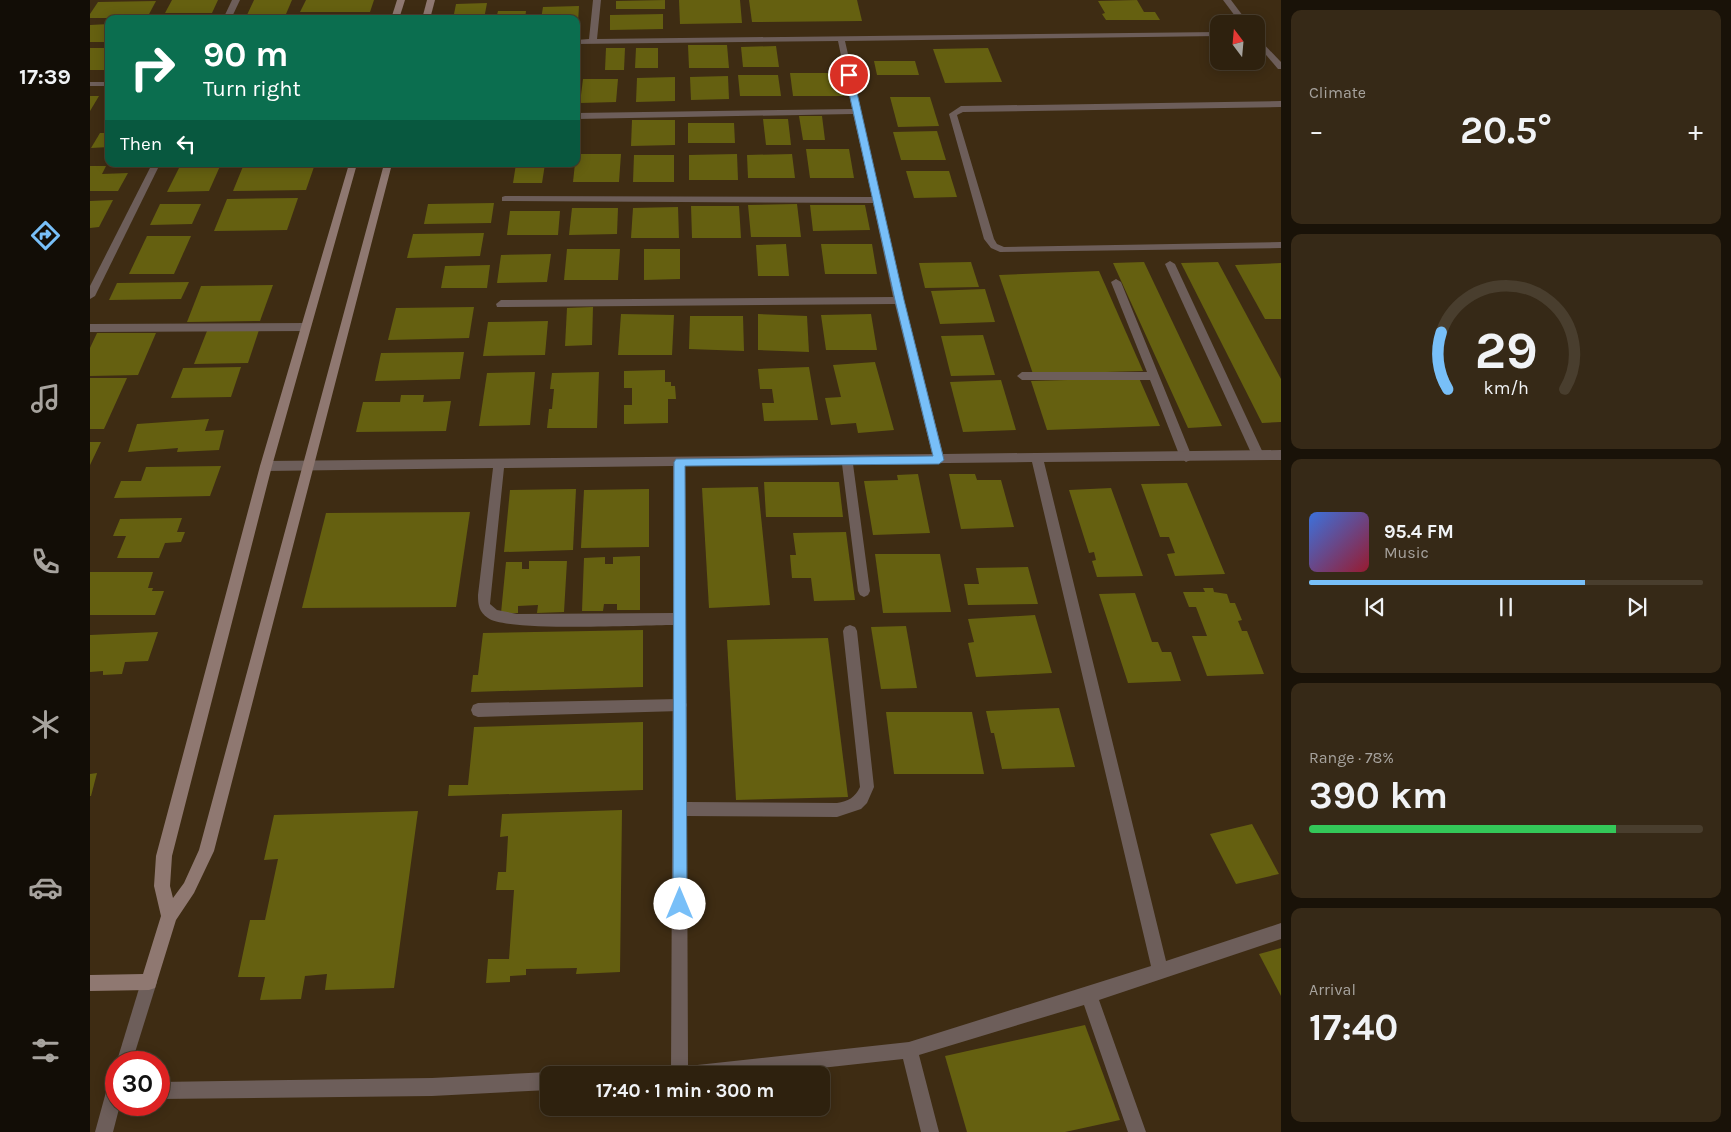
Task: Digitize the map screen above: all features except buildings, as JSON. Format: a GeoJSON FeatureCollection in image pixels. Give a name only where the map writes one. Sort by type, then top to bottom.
{"type":"FeatureCollection","features":[{"type":"Feature","properties":{"kind":"main road"},"geometry":{"type":"LineString","coordinates":[[396,15],[401,0]]}},
{"type":"Feature","properties":{"kind":"main road"},"geometry":{"type":"LineString","coordinates":[[427,15],[431,0]]}},
{"type":"Feature","properties":{"kind":"main road"},"geometry":{"type":"LineString","coordinates":[[169,916],[162,886],[164,856],[266,466],[352,167]]}},
{"type":"Feature","properties":{"kind":"main road"},"geometry":{"type":"LineString","coordinates":[[90,982],[148,982],[169,916],[189,888],[206,851],[387,167]]}},
{"type":"Feature","properties":{"kind":"street"},"geometry":{"type":"LineString","coordinates":[[229,15],[236,0]]}},
{"type":"Feature","properties":{"kind":"street"},"geometry":{"type":"LineString","coordinates":[[593,42],[597,0]]}},
{"type":"Feature","properties":{"kind":"street"},"geometry":{"type":"LineString","coordinates":[[1227,0],[1238,15]]}},
{"type":"Feature","properties":{"kind":"street"},"geometry":{"type":"LineString","coordinates":[[580,42],[1210,34]]}},
{"type":"Feature","properties":{"kind":"street"},"geometry":{"type":"LineString","coordinates":[[841,40],[899,300],[939,460]]}},
{"type":"Feature","properties":{"kind":"street"},"geometry":{"type":"LineString","coordinates":[[1265,48],[1281,67]]}},
{"type":"Feature","properties":{"kind":"street"},"geometry":{"type":"LineString","coordinates":[[90,84],[105,84]]}},
{"type":"Feature","properties":{"kind":"street"},"geometry":{"type":"LineString","coordinates":[[1281,104],[972,109],[961,110],[953,114],[989,239],[994,246],[1003,250],[1281,245]]}},
{"type":"Feature","properties":{"kind":"street"},"geometry":{"type":"LineString","coordinates":[[580,116],[857,111]]}},
{"type":"Feature","properties":{"kind":"street"},"geometry":{"type":"LineString","coordinates":[[90,296],[154,167]]}},
{"type":"Feature","properties":{"kind":"street"},"geometry":{"type":"LineString","coordinates":[[505,199],[877,200]]}},
{"type":"Feature","properties":{"kind":"street"},"geometry":{"type":"LineString","coordinates":[[1170,264],[1258,456]]}},
{"type":"Feature","properties":{"kind":"street"},"geometry":{"type":"LineString","coordinates":[[1116,282],[1186,457]]}},
{"type":"Feature","properties":{"kind":"street"},"geometry":{"type":"LineString","coordinates":[[501,304],[899,300]]}},
{"type":"Feature","properties":{"kind":"street"},"geometry":{"type":"LineString","coordinates":[[90,328],[306,327]]}},
{"type":"Feature","properties":{"kind":"street"},"geometry":{"type":"LineString","coordinates":[[1022,376],[1153,376]]}},
{"type":"Feature","properties":{"kind":"street"},"geometry":{"type":"LineString","coordinates":[[266,466],[1281,455]]}},
{"type":"Feature","properties":{"kind":"street"},"geometry":{"type":"LineString","coordinates":[[1037,459],[1160,971]]}},
{"type":"Feature","properties":{"kind":"street"},"geometry":{"type":"LineString","coordinates":[[847,460],[864,591]]}},
{"type":"Feature","properties":{"kind":"street"},"geometry":{"type":"LineString","coordinates":[[679,462],[680,1066]]}},
{"type":"Feature","properties":{"kind":"street"},"geometry":{"type":"LineString","coordinates":[[499,463],[484,595],[484,606],[492,616],[517,620],[680,619]]}},
{"type":"Feature","properties":{"kind":"street"},"geometry":{"type":"LineString","coordinates":[[680,809],[837,810],[852,807],[863,800],[867,788],[850,631]]}},
{"type":"Feature","properties":{"kind":"street"},"geometry":{"type":"LineString","coordinates":[[478,710],[680,705]]}},
{"type":"Feature","properties":{"kind":"street"},"geometry":{"type":"LineString","coordinates":[[762,1066],[909,1050],[1089,995],[1281,931]]}},
{"type":"Feature","properties":{"kind":"street"},"geometry":{"type":"LineString","coordinates":[[127,1051],[148,982]]}},
{"type":"Feature","properties":{"kind":"street"},"geometry":{"type":"LineString","coordinates":[[1089,995],[1137,1132]]}},
{"type":"Feature","properties":{"kind":"street"},"geometry":{"type":"LineString","coordinates":[[909,1050],[930,1132]]}},
{"type":"Feature","properties":{"kind":"street"},"geometry":{"type":"LineString","coordinates":[[170,1091],[432,1087],[540,1081]]}},
{"type":"Feature","properties":{"kind":"street"},"geometry":{"type":"LineString","coordinates":[[104,1132],[109,1116]]}},
{"type":"Feature","properties":{"kind":"route"},"geometry":{"type":"LineString","coordinates":[[680,904],[679,462],[939,460],[899,300],[849,75]]}}]}
